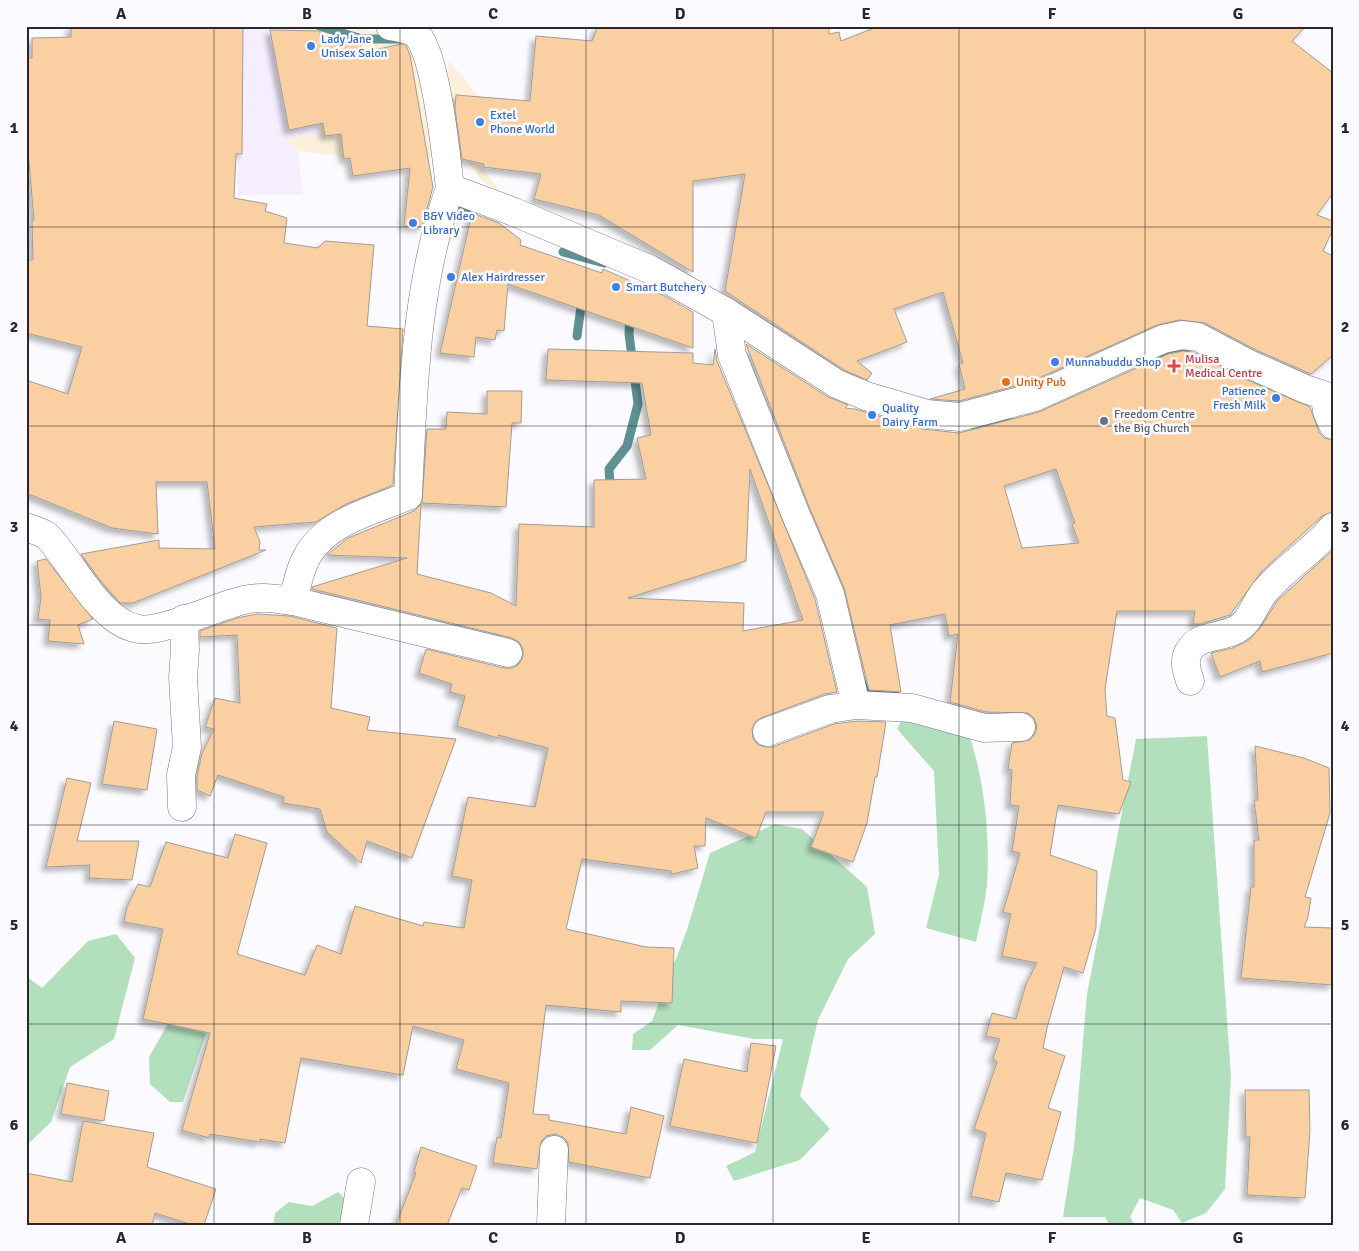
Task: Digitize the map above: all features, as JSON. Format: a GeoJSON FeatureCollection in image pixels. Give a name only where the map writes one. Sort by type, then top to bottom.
{"type":"FeatureCollection","features":[{"type":"Feature","properties":{"kind":"street"},"geometry":{"type":"LineString","coordinates":[[293,601],[302,567],[308,554],[323,536],[339,526],[408,496],[418,326],[438,224],[450,188],[441,117],[428,60],[419,37],[414,33],[390,26]]}},
{"type":"Feature","properties":{"kind":"street"},"geometry":{"type":"LineString","coordinates":[[450,188],[514,212],[634,262],[726,312],[838,384],[866,396],[941,416],[960,417],[1035,397],[1163,339],[1182,335],[1198,337],[1234,357],[1329,398],[1327,411],[1333,424]]}},
{"type":"Feature","properties":{"kind":"street"},"geometry":{"type":"LineString","coordinates":[[726,312],[732,355],[796,516],[830,594],[856,705]]}},
{"type":"Feature","properties":{"kind":"street"},"geometry":{"type":"LineString","coordinates":[[26,527],[46,535],[91,596],[123,623],[137,629],[150,630],[256,598],[293,601],[508,653]]}},
{"type":"Feature","properties":{"kind":"street"},"geometry":{"type":"LineString","coordinates":[[1190,681],[1186,669],[1189,650],[1200,641],[1233,631],[1246,621],[1265,591],[1302,559],[1333,527]]}},
{"type":"Feature","properties":{"kind":"street"},"geometry":{"type":"LineString","coordinates":[[182,807],[182,775],[187,747],[183,677],[185,650],[184,619]]}},
{"type":"Feature","properties":{"kind":"street"},"geometry":{"type":"LineString","coordinates":[[767,732],[830,709],[856,705],[912,708],[984,728],[1021,727]]}},
{"type":"Feature","properties":{"kind":"street"},"geometry":{"type":"LineString","coordinates":[[551,1225],[554,1150]]}},
{"type":"Feature","properties":{"kind":"street"},"geometry":{"type":"LineString","coordinates":[[354,1225],[361,1182]]}},
{"type":"Feature","properties":{"kind":"shaded area"},"geometry":{"type":"Polygon","coordinates":[[[234,26],[292,26],[320,133],[284,139],[298,151],[303,195],[238,195],[237,157],[158,160],[234,26]]]}},
{"type":"Feature","properties":{"kind":"shaded area"},"geometry":{"type":"Polygon","coordinates":[[[292,26],[336,26],[411,36],[426,90],[434,156],[412,165],[298,151],[284,139],[319,133],[292,26]]]}},
{"type":"Feature","properties":{"kind":"shaded area"},"geometry":{"type":"Polygon","coordinates":[[[449,61],[482,100],[453,130],[445,100],[449,61]]]}},
{"type":"Feature","properties":{"kind":"shaded area"},"geometry":{"type":"Polygon","coordinates":[[[453,130],[504,196],[483,182],[462,154],[453,130]]]}},
{"type":"Feature","properties":{"kind":"shaded area"},"geometry":{"type":"Polygon","coordinates":[[[470,205],[440,263],[450,215],[459,206],[470,205]]]}},
{"type":"Feature","properties":{"kind":"green space"},"geometry":{"type":"Polygon","coordinates":[[[904,715],[970,737],[983,792],[988,848],[987,885],[976,942],[926,928],[939,875],[934,771],[897,729],[904,715]]]}},
{"type":"Feature","properties":{"kind":"green space"},"geometry":{"type":"Polygon","coordinates":[[[1207,736],[1231,1076],[1225,1189],[1206,1213],[1182,1223],[1173,1210],[1140,1198],[1130,1217],[1135,1225],[1109,1225],[1105,1217],[1063,1217],[1074,1147],[1087,994],[1136,739],[1207,736]]]}},
{"type":"Feature","properties":{"kind":"green space"},"geometry":{"type":"Polygon","coordinates":[[[775,824],[802,829],[867,887],[875,934],[848,959],[818,1020],[800,1096],[830,1129],[800,1160],[734,1181],[726,1166],[755,1152],[783,1039],[754,1039],[678,1025],[650,1050],[632,1050],[633,1034],[652,1021],[687,930],[710,853],[775,824]]]}},
{"type":"Feature","properties":{"kind":"green space"},"geometry":{"type":"Polygon","coordinates":[[[116,934],[135,958],[114,1039],[70,1067],[51,1122],[26,1146],[26,976],[42,988],[88,941],[116,934]]]}},
{"type":"Feature","properties":{"kind":"green space"},"geometry":{"type":"Polygon","coordinates":[[[177,1008],[214,1009],[183,1102],[170,1102],[150,1084],[149,1057],[177,1008]]]}},
{"type":"Feature","properties":{"kind":"green space"},"geometry":{"type":"Polygon","coordinates":[[[338,1192],[345,1198],[342,1225],[273,1225],[275,1213],[289,1202],[312,1206],[338,1192]]]}},
{"type":"Feature","properties":{"kind":"building"},"geometry":{"type":"Polygon","coordinates":[[[71,26],[243,26],[242,154],[236,154],[234,198],[267,204],[265,211],[287,218],[284,243],[318,248],[325,241],[374,245],[367,326],[403,329],[393,485],[346,504],[316,522],[254,527],[260,542],[259,550],[266,550],[133,603],[120,603],[81,554],[159,540],[159,548],[215,549],[207,482],[156,482],[158,534],[112,528],[26,493],[26,380],[68,394],[82,347],[26,333],[26,260],[33,260],[32,220],[34,220],[26,128],[26,58],[32,58],[32,38],[71,37],[71,26]]]}},
{"type":"Feature","properties":{"kind":"building"},"geometry":{"type":"Polygon","coordinates":[[[598,26],[829,26],[829,34],[839,32],[841,41],[879,26],[1306,26],[1292,41],[1333,73],[1333,193],[1317,215],[1333,221],[1333,229],[1323,251],[1333,256],[1333,355],[1311,374],[1256,350],[1205,323],[1179,320],[1157,325],[1030,382],[959,401],[930,399],[965,389],[959,364],[963,363],[943,292],[894,309],[907,342],[857,361],[872,373],[867,380],[844,370],[725,291],[745,174],[693,181],[693,272],[599,215],[534,199],[541,174],[483,167],[484,164],[462,159],[455,109],[456,95],[530,101],[536,36],[592,41],[598,26]]]}},
{"type":"Feature","properties":{"kind":"building"},"geometry":{"type":"Polygon","coordinates":[[[270,30],[320,31],[320,39],[351,40],[351,43],[361,44],[361,53],[401,44],[406,46],[410,55],[433,187],[422,227],[404,226],[410,168],[353,176],[350,158],[344,159],[341,134],[325,136],[323,123],[289,130],[270,30]]]}},
{"type":"Feature","properties":{"kind":"building"},"geometry":{"type":"Polygon","coordinates":[[[472,213],[499,223],[521,240],[520,245],[602,273],[603,269],[665,296],[693,312],[693,348],[508,284],[504,331],[497,330],[495,340],[476,337],[474,357],[440,353],[472,213]]]}},
{"type":"Feature","properties":{"kind":"building"},"geometry":{"type":"Polygon","coordinates":[[[746,344],[828,397],[848,405],[845,408],[855,409],[923,429],[959,433],[1039,412],[1168,354],[1183,351],[1193,352],[1243,378],[1310,407],[1319,432],[1324,438],[1333,440],[1333,512],[1322,516],[1262,571],[1230,615],[1200,624],[1193,624],[1195,611],[1117,611],[1105,689],[1107,716],[1115,718],[1123,780],[1131,782],[1119,814],[1058,805],[1050,855],[1097,871],[1096,928],[1083,973],[1064,967],[1047,1028],[1043,1048],[1065,1056],[1048,1108],[1061,1112],[1042,1180],[1006,1173],[999,1202],[971,1196],[986,1133],[974,1129],[997,1062],[993,1058],[1000,1039],[986,1036],[992,1013],[1016,1019],[1026,984],[1037,963],[1002,956],[1011,914],[1003,912],[1020,853],[1012,851],[1019,806],[1010,805],[1012,770],[1008,769],[1012,743],[1030,740],[1035,734],[1037,726],[1034,718],[1028,713],[986,712],[950,702],[958,634],[949,636],[945,614],[890,625],[901,692],[869,690],[844,588],[810,509],[746,344]],[[1056,469],[1004,486],[1022,548],[1079,543],[1072,524],[1075,523],[1056,469]]]}},
{"type":"Feature","properties":{"kind":"building"},"geometry":{"type":"Polygon","coordinates":[[[548,349],[693,353],[693,363],[713,365],[715,349],[717,361],[815,599],[837,692],[825,694],[761,718],[755,722],[752,729],[753,738],[757,744],[772,747],[834,724],[857,721],[886,722],[867,823],[853,862],[811,847],[824,812],[766,812],[756,838],[706,818],[705,846],[694,846],[698,868],[672,874],[671,871],[582,859],[566,929],[646,947],[674,948],[672,1003],[621,1001],[621,1012],[546,1005],[533,1114],[549,1115],[549,1120],[626,1134],[631,1107],[664,1116],[650,1178],[569,1162],[568,1143],[563,1137],[555,1134],[546,1136],[541,1142],[537,1169],[493,1163],[497,1137],[501,1138],[509,1083],[456,1069],[464,1040],[413,1026],[403,1075],[301,1058],[285,1143],[260,1139],[260,1142],[210,1134],[209,1138],[182,1130],[210,1033],[143,1019],[163,929],[124,922],[127,907],[138,884],[150,887],[166,842],[228,858],[235,834],[267,843],[237,954],[305,975],[317,945],[341,954],[355,906],[423,926],[424,922],[464,928],[472,880],[452,876],[468,797],[535,807],[548,748],[498,735],[498,738],[457,726],[465,696],[450,692],[452,684],[419,673],[426,649],[504,668],[513,668],[519,664],[523,657],[523,649],[519,642],[512,638],[312,589],[312,587],[407,558],[327,555],[348,538],[414,511],[421,504],[417,574],[491,593],[516,606],[519,524],[594,527],[594,480],[646,479],[637,438],[651,435],[642,383],[546,380],[548,349]],[[750,469],[746,561],[628,598],[744,603],[743,631],[803,620],[750,469]]]}},
{"type":"Feature","properties":{"kind":"building"},"geometry":{"type":"Polygon","coordinates":[[[487,391],[522,391],[521,423],[512,423],[506,507],[422,503],[427,429],[446,429],[447,412],[487,414],[487,391]]]}},
{"type":"Feature","properties":{"kind":"building"},"geometry":{"type":"Polygon","coordinates":[[[1333,550],[1333,653],[1262,672],[1260,661],[1220,677],[1211,653],[1233,648],[1249,640],[1260,628],[1278,600],[1333,550]]]}},
{"type":"Feature","properties":{"kind":"building"},"geometry":{"type":"Polygon","coordinates":[[[46,559],[93,619],[78,625],[84,644],[48,641],[50,620],[38,619],[41,597],[37,561],[46,559]]]}},
{"type":"Feature","properties":{"kind":"building"},"geometry":{"type":"Polygon","coordinates":[[[257,614],[290,616],[337,628],[331,708],[370,717],[367,730],[456,739],[412,858],[367,841],[361,863],[327,832],[320,809],[283,803],[284,797],[218,775],[210,796],[197,790],[197,776],[202,753],[214,729],[205,727],[215,698],[240,703],[237,635],[200,637],[200,631],[237,618],[257,614]]]}},
{"type":"Feature","properties":{"kind":"building"},"geometry":{"type":"Polygon","coordinates":[[[114,721],[157,729],[147,790],[102,784],[114,721]]]}},
{"type":"Feature","properties":{"kind":"building"},"geometry":{"type":"Polygon","coordinates":[[[1255,746],[1304,758],[1329,768],[1330,813],[1305,897],[1311,898],[1308,917],[1304,927],[1333,928],[1333,985],[1241,978],[1251,887],[1254,887],[1254,840],[1259,840],[1254,800],[1258,800],[1255,746]]]}},
{"type":"Feature","properties":{"kind":"building"},"geometry":{"type":"Polygon","coordinates":[[[67,778],[91,783],[77,841],[139,841],[132,880],[89,878],[90,865],[46,867],[67,778]]]}},
{"type":"Feature","properties":{"kind":"building"},"geometry":{"type":"Polygon","coordinates":[[[751,1043],[776,1046],[757,1143],[670,1126],[684,1059],[747,1072],[751,1043]]]}},
{"type":"Feature","properties":{"kind":"building"},"geometry":{"type":"Polygon","coordinates":[[[67,1083],[109,1091],[104,1121],[61,1114],[67,1083]]]}},
{"type":"Feature","properties":{"kind":"building"},"geometry":{"type":"Polygon","coordinates":[[[1245,1090],[1309,1090],[1310,1131],[1305,1198],[1247,1195],[1250,1137],[1246,1137],[1245,1090]]]}},
{"type":"Feature","properties":{"kind":"building"},"geometry":{"type":"Polygon","coordinates":[[[83,1121],[154,1133],[147,1167],[216,1189],[204,1225],[193,1225],[155,1213],[152,1225],[26,1225],[26,1173],[72,1182],[83,1121]]]}},
{"type":"Feature","properties":{"kind":"building"},"geometry":{"type":"Polygon","coordinates":[[[421,1147],[477,1166],[469,1190],[462,1188],[447,1225],[396,1225],[416,1173],[414,1172],[421,1147]]]}},
{"type":"Feature","properties":{"kind":"waterway"},"geometry":{"type":"LineString","coordinates":[[319,26],[362,39],[402,39]]}},
{"type":"Feature","properties":{"kind":"waterway"},"geometry":{"type":"LineString","coordinates":[[452,219],[457,210],[479,209]]}},
{"type":"Feature","properties":{"kind":"waterway"},"geometry":{"type":"LineString","coordinates":[[563,252],[604,263]]}},
{"type":"Feature","properties":{"kind":"waterway"},"geometry":{"type":"LineString","coordinates":[[577,336],[582,299]]}},
{"type":"Feature","properties":{"kind":"waterway"},"geometry":{"type":"LineString","coordinates":[[610,483],[609,469],[627,446],[638,404],[629,334],[630,315]]}},
{"type":"Feature","properties":{"kind":"waterway"},"geometry":{"type":"LineString","coordinates":[[1140,364],[1187,348]]}},
{"type":"Feature","properties":{"kind":"waterway"},"geometry":{"type":"LineString","coordinates":[[972,438],[981,426],[992,422],[1008,420]]}},
{"type":"Feature","properties":{"kind":"waterway"},"geometry":{"type":"LineString","coordinates":[[862,683],[864,691],[895,692]]}},
{"type":"Feature","properties":{"kind":"place","name":"Lady Jane Unisex Salon"},"geometry":{"type":"Point","coordinates":[311,46]}},
{"type":"Feature","properties":{"kind":"place","name":"Extel Phone World"},"geometry":{"type":"Point","coordinates":[480,122]}},
{"type":"Feature","properties":{"kind":"place","name":"B&Y Video Library"},"geometry":{"type":"Point","coordinates":[413,223]}},
{"type":"Feature","properties":{"kind":"place","name":"Alex Hairdresser"},"geometry":{"type":"Point","coordinates":[451,277]}},
{"type":"Feature","properties":{"kind":"place","name":"Smart Butchery"},"geometry":{"type":"Point","coordinates":[616,287]}},
{"type":"Feature","properties":{"kind":"place","name":"Munnabuddu Shop"},"geometry":{"type":"Point","coordinates":[1055,362]}},
{"type":"Feature","properties":{"kind":"place","name":"Mulisa Medical Centre"},"geometry":{"type":"Point","coordinates":[1174,366]}},
{"type":"Feature","properties":{"kind":"place","name":"Unity Pub"},"geometry":{"type":"Point","coordinates":[1006,382]}},
{"type":"Feature","properties":{"kind":"place","name":"Patience Fresh Milk"},"geometry":{"type":"Point","coordinates":[1276,398]}},
{"type":"Feature","properties":{"kind":"place","name":"Quality Dairy Farm"},"geometry":{"type":"Point","coordinates":[872,415]}},
{"type":"Feature","properties":{"kind":"place","name":"Freedom Centre the Big Church"},"geometry":{"type":"Point","coordinates":[1104,421]}}]}
